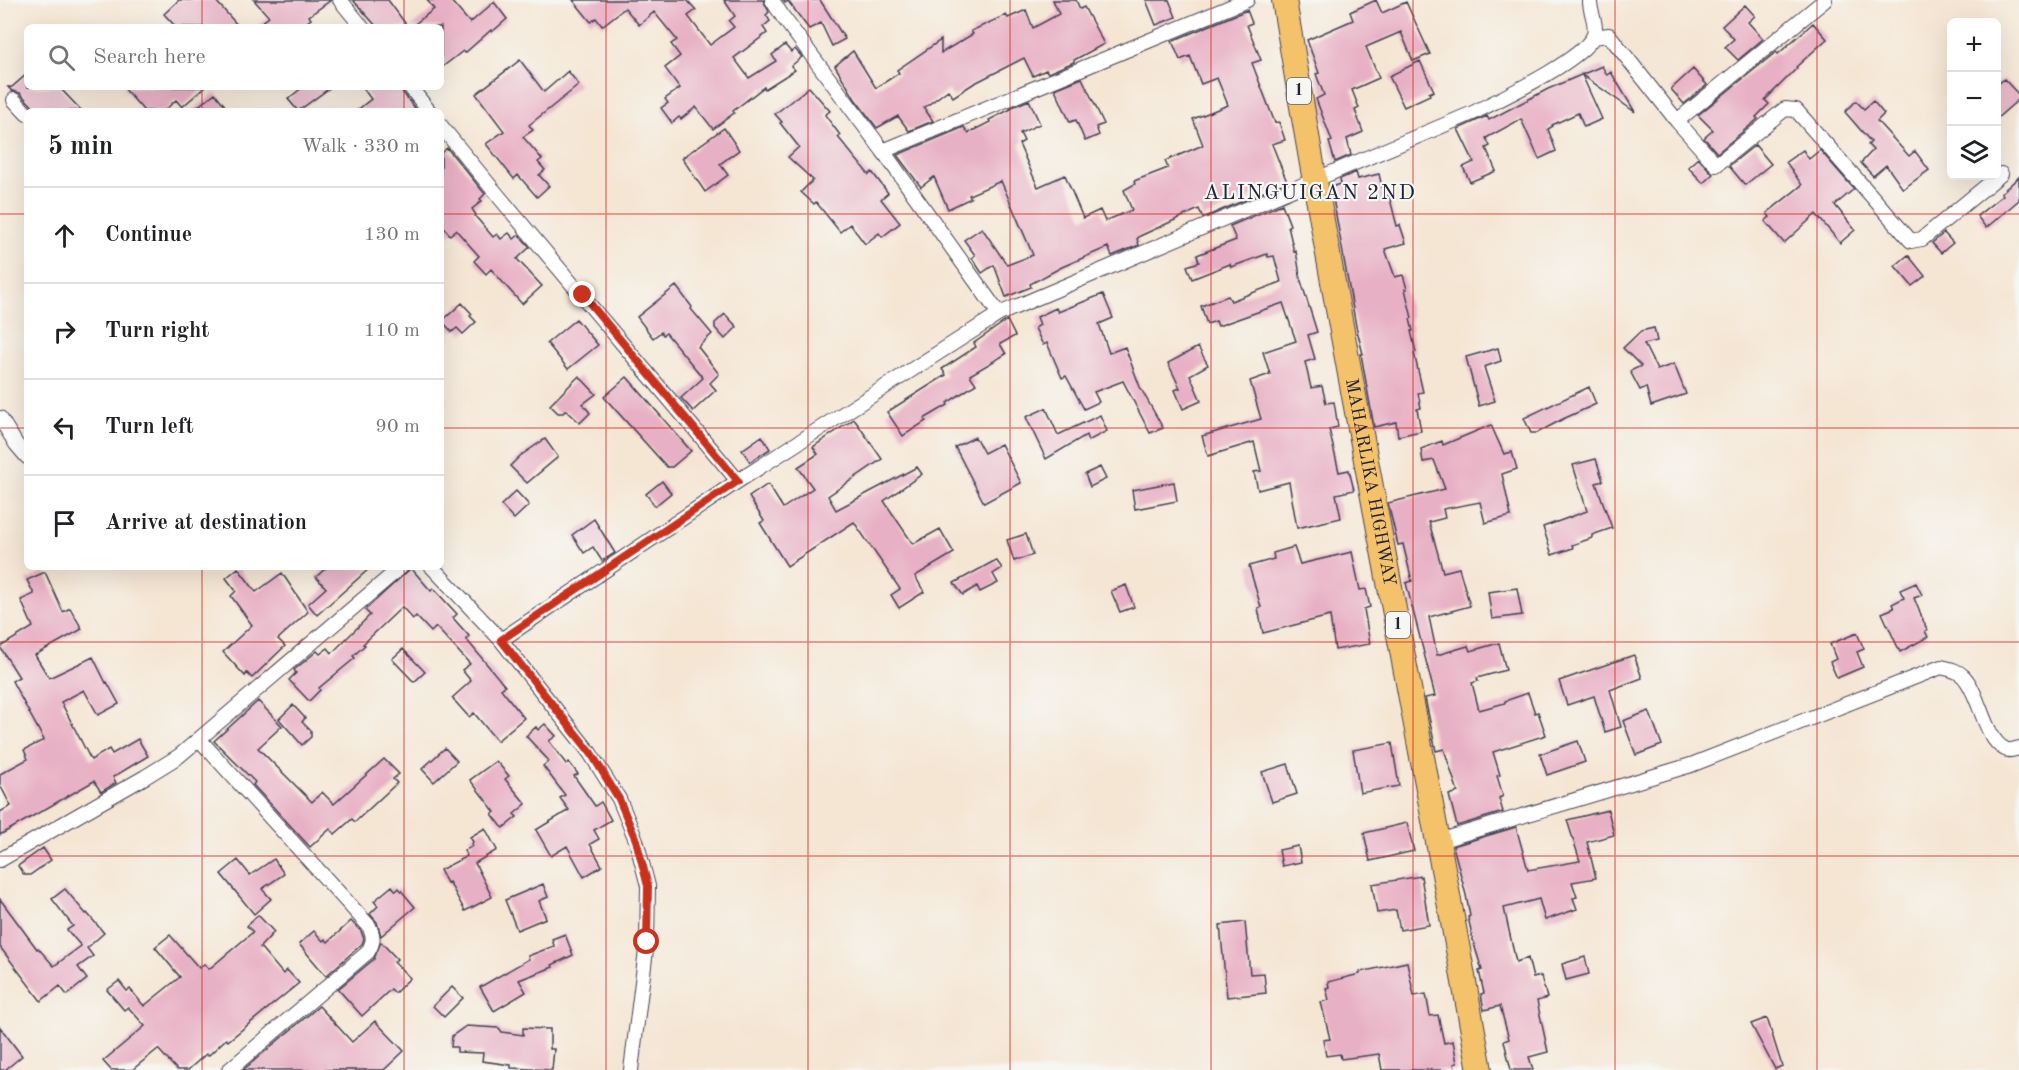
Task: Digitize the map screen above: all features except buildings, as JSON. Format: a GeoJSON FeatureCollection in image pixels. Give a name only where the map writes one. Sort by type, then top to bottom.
{"type":"FeatureCollection","features":[{"type":"Feature","properties":{"kind":"highway","name":"MAHARLIKA HIGHWAY"},"geometry":{"type":"LineString","coordinates":[[1284,0],[1325,235],[1480,1070]]}},
{"type":"Feature","properties":{"kind":"street"},"geometry":{"type":"LineString","coordinates":[[340,0],[360,24]]}},
{"type":"Feature","properties":{"kind":"street"},"geometry":{"type":"LineString","coordinates":[[772,0],[999,314]]}},
{"type":"Feature","properties":{"kind":"street"},"geometry":{"type":"LineString","coordinates":[[883,151],[1247,0]]}},
{"type":"Feature","properties":{"kind":"street"},"geometry":{"type":"LineString","coordinates":[[501,640],[738,481],[999,314],[1316,181],[1474,112],[1539,79],[1576,54],[1593,37],[1595,29],[1590,0]]}},
{"type":"Feature","properties":{"kind":"street"},"geometry":{"type":"LineString","coordinates":[[1677,121],[1825,0]]}},
{"type":"Feature","properties":{"kind":"street"},"geometry":{"type":"LineString","coordinates":[[1593,37],[1610,35],[1677,121],[1716,165],[1785,109],[1796,110],[1911,241],[1922,239],[1994,180]]}},
{"type":"Feature","properties":{"kind":"street"},"geometry":{"type":"LineString","coordinates":[[412,90],[427,108]]}},
{"type":"Feature","properties":{"kind":"street"},"geometry":{"type":"LineString","coordinates":[[14,100],[24,111]]}},
{"type":"Feature","properties":{"kind":"street"},"geometry":{"type":"LineString","coordinates":[[444,130],[521,226],[583,295],[738,481]]}},
{"type":"Feature","properties":{"kind":"street"},"geometry":{"type":"LineString","coordinates":[[0,418],[24,454]]}},
{"type":"Feature","properties":{"kind":"street"},"geometry":{"type":"LineString","coordinates":[[0,860],[179,756],[397,570]]}},
{"type":"Feature","properties":{"kind":"street"},"geometry":{"type":"LineString","coordinates":[[435,570],[501,640],[591,753],[619,799],[636,840],[648,886],[647,942],[631,1070]]}},
{"type":"Feature","properties":{"kind":"street"},"geometry":{"type":"LineString","coordinates":[[1439,841],[1691,765],[1941,667],[1957,670],[1968,682],[1987,725],[1999,744],[2011,751],[2019,748]]}},
{"type":"Feature","properties":{"kind":"street"},"geometry":{"type":"LineString","coordinates":[[199,739],[369,926],[373,936],[373,943],[368,952],[230,1070]]}},
{"type":"Feature","properties":{"kind":"district","name":"ALINGUIGAN 2ND"},"geometry":{"type":"Point","coordinates":[1310,193]}},
{"type":"Feature","properties":{"kind":"route"},"geometry":{"type":"LineString","coordinates":[[583,295],[738,481],[501,640],[591,753],[619,799],[636,840],[648,886],[647,942]]}}]}
